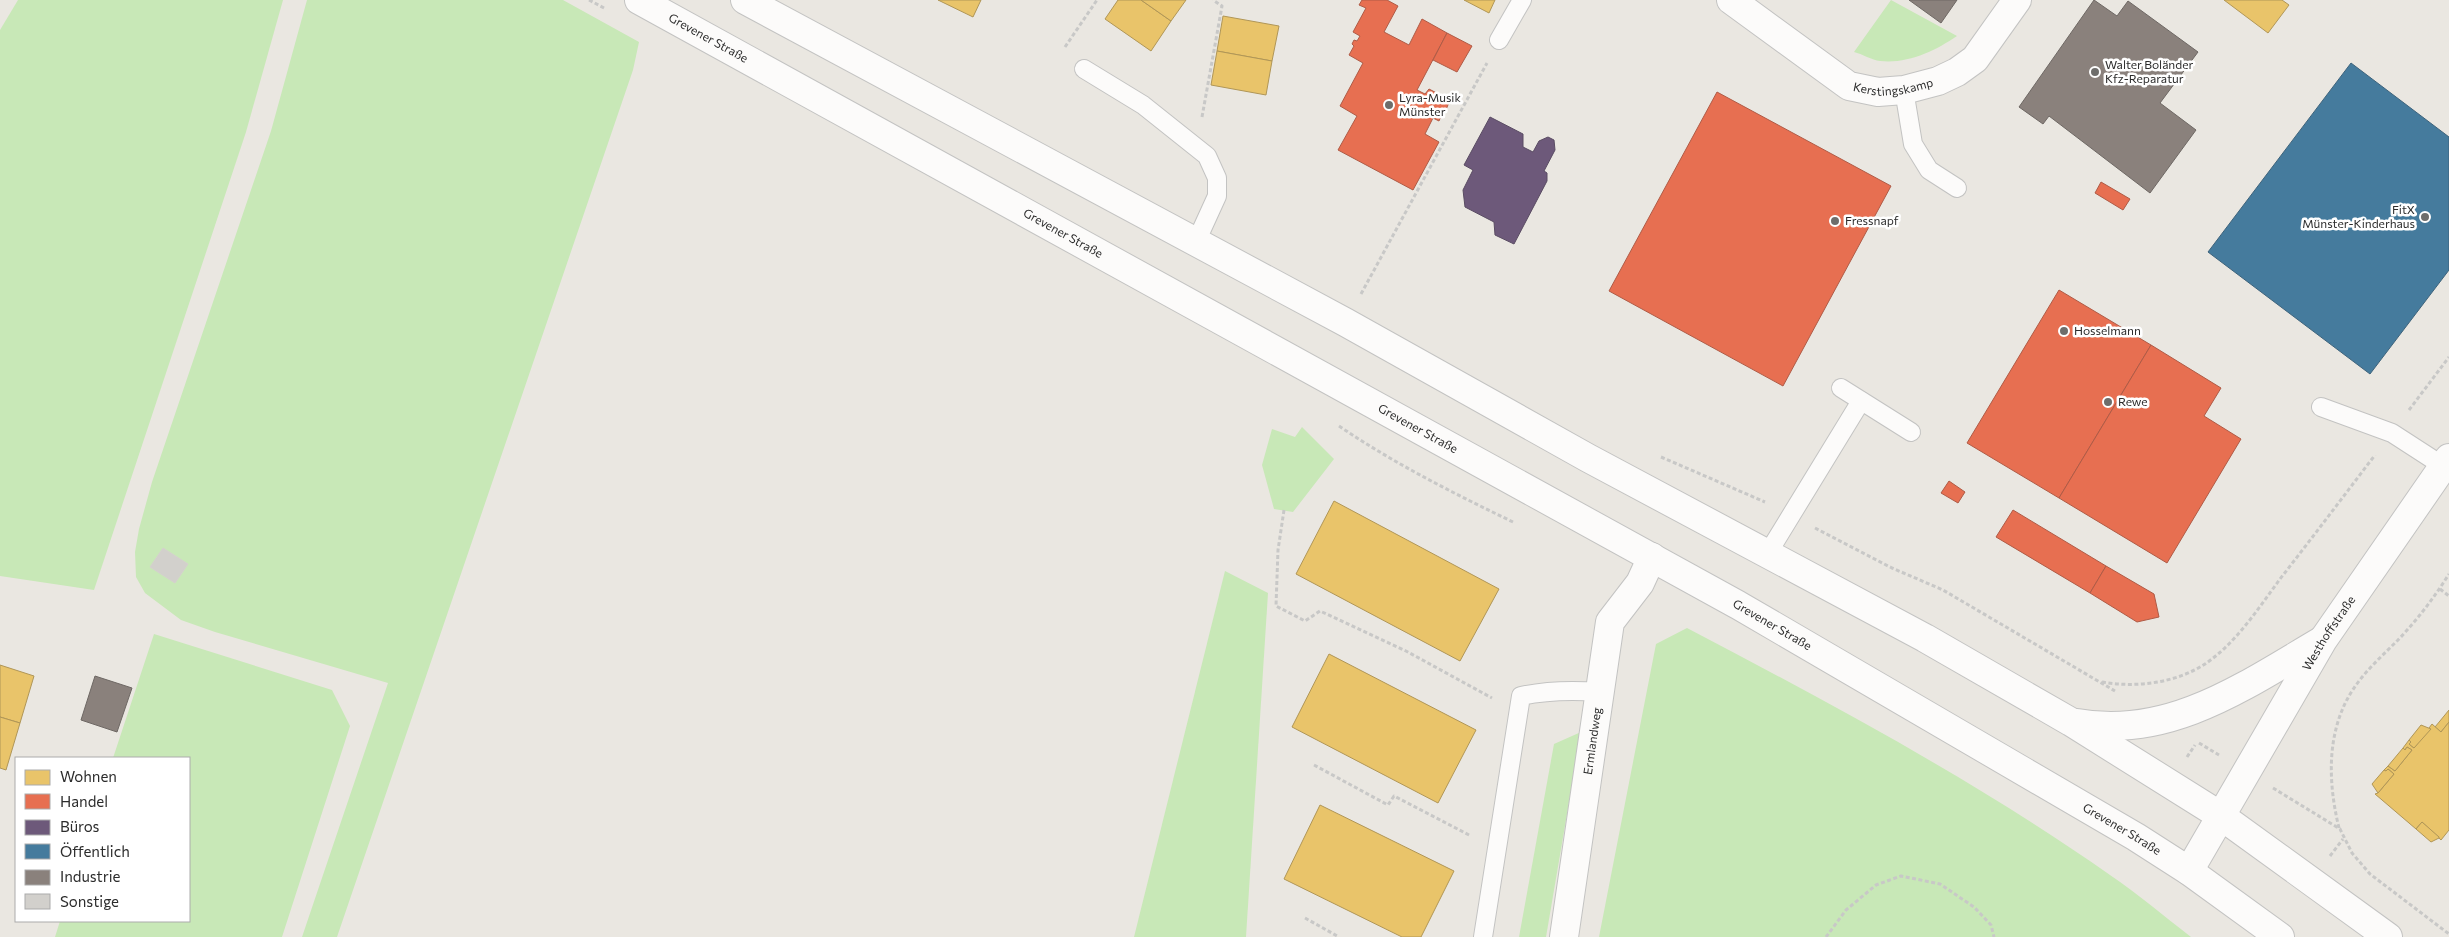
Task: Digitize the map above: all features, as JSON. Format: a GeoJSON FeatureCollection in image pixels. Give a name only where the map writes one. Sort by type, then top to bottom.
{"type":"FeatureCollection","features":[{"type":"Feature","properties":{"kind":"main road","name":"Grevener Straße"},"geometry":{"type":"LineString","coordinates":[[639,0],[1747,610],[2094,812],[2189,871],[2280,937]]}},
{"type":"Feature","properties":{"kind":"main road"},"geometry":{"type":"LineString","coordinates":[[745,0],[1345,322],[1588,458],[1768,553],[2071,722],[2221,816],[2388,937]]}},
{"type":"Feature","properties":{"kind":"main road","name":"Kerstingskamp"},"geometry":{"type":"LineString","coordinates":[[1731,0],[1849,86],[1878,92],[1904,90],[1938,81],[1957,72],[1974,59],[2017,0]]}},
{"type":"Feature","properties":{"kind":"main road","name":"Westhoffstraße"},"geometry":{"type":"LineString","coordinates":[[2221,816],[2323,640],[2446,462]]}},
{"type":"Feature","properties":{"kind":"main road","name":"Ermlandweg"},"geometry":{"type":"LineString","coordinates":[[1564,937],[1610,622],[1640,583],[1652,557]]}},
{"type":"Feature","properties":{"kind":"main road"},"geometry":{"type":"LineString","coordinates":[[2071,722],[2092,726],[2141,724],[2184,714],[2209,704],[2323,640]]}},
{"type":"Feature","properties":{"kind":"main road"},"geometry":{"type":"LineString","coordinates":[[2189,871],[2221,816]]}},
{"type":"Feature","properties":{"kind":"lane"},"geometry":{"type":"LineString","coordinates":[[1499,40],[1522,0]]}},
{"type":"Feature","properties":{"kind":"lane"},"geometry":{"type":"LineString","coordinates":[[1084,69],[1143,105],[1207,156],[1217,178],[1216,196],[1196,242]]}},
{"type":"Feature","properties":{"kind":"lane"},"geometry":{"type":"LineString","coordinates":[[1904,90],[1912,144],[1929,170],[1957,188]]}},
{"type":"Feature","properties":{"kind":"lane"},"geometry":{"type":"LineString","coordinates":[[1841,388],[1911,432]]}},
{"type":"Feature","properties":{"kind":"lane"},"geometry":{"type":"LineString","coordinates":[[1768,553],[1861,401]]}},
{"type":"Feature","properties":{"kind":"lane"},"geometry":{"type":"LineString","coordinates":[[2321,407],[2392,433],[2446,462]]}},
{"type":"Feature","properties":{"kind":"lane"},"geometry":{"type":"LineString","coordinates":[[1483,937],[1522,696],[1565,690],[1600,692]]}},
{"type":"Feature","properties":{"kind":"path"},"geometry":{"type":"LineString","coordinates":[[1084,69],[1061,52],[1097,0]]}},
{"type":"Feature","properties":{"kind":"path"},"geometry":{"type":"LineString","coordinates":[[1197,147],[1222,6],[1213,0]]}},
{"type":"Feature","properties":{"kind":"path"},"geometry":{"type":"LineString","coordinates":[[1345,322],[1426,179],[1499,40]]}},
{"type":"Feature","properties":{"kind":"path"},"geometry":{"type":"LineString","coordinates":[[2099,681],[2127,684],[2165,680],[2187,673],[2213,658],[2249,621],[2449,357]]}},
{"type":"Feature","properties":{"kind":"path"},"geometry":{"type":"LineString","coordinates":[[1284,510],[1278,550],[1276,606],[1305,621],[1320,611],[1406,651],[1519,713]]}},
{"type":"Feature","properties":{"kind":"path"},"geometry":{"type":"LineString","coordinates":[[2449,574],[2420,616],[2352,690],[2345,704],[2334,737],[2330,771],[2331,791],[2340,829],[2352,853],[2370,874],[2449,934]]}},
{"type":"Feature","properties":{"kind":"path"},"geometry":{"type":"LineString","coordinates":[[2440,589],[2449,596]]}},
{"type":"Feature","properties":{"kind":"path"},"geometry":{"type":"LineString","coordinates":[[2197,742],[2340,829]]}},
{"type":"Feature","properties":{"kind":"path"},"geometry":{"type":"LineString","coordinates":[[1314,765],[1388,805],[1394,796],[1497,850]]}},
{"type":"Feature","properties":{"kind":"path"},"geometry":{"type":"LineString","coordinates":[[1826,937],[1846,910],[1876,885],[1901,876],[1940,884],[1974,907],[1991,925],[1994,937]]}},
{"type":"Feature","properties":{"kind":"path"},"geometry":{"type":"LineString","coordinates":[[1305,918],[1339,937]]}},
{"type":"Feature","properties":{"kind":"green space"},"geometry":{"type":"Polygon","coordinates":[[[18,0],[283,0],[246,132],[94,590],[0,576],[0,30],[18,0]]]}},
{"type":"Feature","properties":{"kind":"green space"},"geometry":{"type":"Polygon","coordinates":[[[307,0],[563,0],[639,42],[633,70],[337,937],[302,937],[388,683],[215,632],[181,620],[145,593],[136,577],[135,552],[139,529],[152,482],[271,131],[307,0]]]}},
{"type":"Feature","properties":{"kind":"green space"},"geometry":{"type":"Polygon","coordinates":[[[1891,0],[1957,36],[1940,47],[1921,55],[1901,60],[1880,61],[1854,52],[1891,0]]]}},
{"type":"Feature","properties":{"kind":"green space"},"geometry":{"type":"Polygon","coordinates":[[[1302,427],[1334,459],[1293,512],[1274,509],[1262,465],[1272,429],[1295,437],[1302,427]]]}},
{"type":"Feature","properties":{"kind":"green space"},"geometry":{"type":"Polygon","coordinates":[[[1225,571],[1268,593],[1246,937],[1134,937],[1225,571]]]}},
{"type":"Feature","properties":{"kind":"green space"},"geometry":{"type":"Polygon","coordinates":[[[1687,628],[1903,745],[2008,807],[2120,882],[2191,937],[1599,937],[1656,644],[1687,628]]]}},
{"type":"Feature","properties":{"kind":"green space"},"geometry":{"type":"Polygon","coordinates":[[[154,634],[332,690],[350,726],[282,937],[55,937],[60,922],[190,922],[190,757],[113,757],[154,634]]]}},
{"type":"Feature","properties":{"kind":"green space"},"geometry":{"type":"Polygon","coordinates":[[[1581,732],[1546,937],[1519,937],[1554,744],[1581,732]]]}},
{"type":"Feature","properties":{"kind":"building: Wohnen"},"geometry":{"type":"Polygon","coordinates":[[[938,0],[981,0],[973,17],[938,0]]]}},
{"type":"Feature","properties":{"kind":"building: Wohnen"},"geometry":{"type":"Polygon","coordinates":[[[1118,0],[1141,0],[1171,21],[1151,51],[1105,19],[1118,0]]]}},
{"type":"Feature","properties":{"kind":"building: Wohnen"},"geometry":{"type":"Polygon","coordinates":[[[1141,0],[1186,0],[1171,21],[1141,0]]]}},
{"type":"Feature","properties":{"kind":"building: Wohnen"},"geometry":{"type":"Polygon","coordinates":[[[1464,0],[1495,0],[1489,13],[1464,0]]]}},
{"type":"Feature","properties":{"kind":"building: Wohnen"},"geometry":{"type":"Polygon","coordinates":[[[2224,0],[2282,0],[2289,5],[2268,33],[2224,0]]]}},
{"type":"Feature","properties":{"kind":"building: Wohnen"},"geometry":{"type":"Polygon","coordinates":[[[1223,16],[1279,26],[1272,61],[1217,51],[1223,16]]]}},
{"type":"Feature","properties":{"kind":"building: Wohnen"},"geometry":{"type":"Polygon","coordinates":[[[1217,51],[1272,61],[1266,95],[1211,85],[1217,51]]]}},
{"type":"Feature","properties":{"kind":"building: Wohnen"},"geometry":{"type":"Polygon","coordinates":[[[1334,501],[1499,589],[1460,661],[1296,574],[1334,501]]]}},
{"type":"Feature","properties":{"kind":"building: Wohnen"},"geometry":{"type":"Polygon","coordinates":[[[1329,654],[1476,730],[1438,803],[1292,727],[1329,654]]]}},
{"type":"Feature","properties":{"kind":"building: Wohnen"},"geometry":{"type":"Polygon","coordinates":[[[0,665],[34,676],[20,723],[0,717],[0,665]]]}},
{"type":"Feature","properties":{"kind":"building: Wohnen"},"geometry":{"type":"Polygon","coordinates":[[[2449,710],[2449,722],[2441,732],[2435,727],[2449,710]]]}},
{"type":"Feature","properties":{"kind":"building: Wohnen"},"geometry":{"type":"Polygon","coordinates":[[[0,717],[20,723],[6,770],[0,768],[0,717]]]}},
{"type":"Feature","properties":{"kind":"building: Wohnen"},"geometry":{"type":"Polygon","coordinates":[[[2449,722],[2449,830],[2441,840],[2422,822],[2416,829],[2375,794],[2394,774],[2388,769],[2384,770],[2388,766],[2395,771],[2412,750],[2407,747],[2405,750],[2403,748],[2409,740],[2411,742],[2409,744],[2414,748],[2432,724],[2441,732],[2449,722]]]}},
{"type":"Feature","properties":{"kind":"building: Wohnen"},"geometry":{"type":"Polygon","coordinates":[[[2421,725],[2431,729],[2414,748],[2409,744],[2411,742],[2409,740],[2421,725]]]}},
{"type":"Feature","properties":{"kind":"building: Wohnen"},"geometry":{"type":"Polygon","coordinates":[[[2407,747],[2412,750],[2395,771],[2388,766],[2403,748],[2405,750],[2407,747]]]}},
{"type":"Feature","properties":{"kind":"building: Wohnen"},"geometry":{"type":"Polygon","coordinates":[[[2388,769],[2394,774],[2378,793],[2372,784],[2384,770],[2388,769]]]}},
{"type":"Feature","properties":{"kind":"building: Wohnen"},"geometry":{"type":"Polygon","coordinates":[[[1320,805],[1454,871],[1421,937],[1402,937],[1284,879],[1320,805]]]}},
{"type":"Feature","properties":{"kind":"building: Wohnen"},"geometry":{"type":"Polygon","coordinates":[[[2422,822],[2439,838],[2431,842],[2416,829],[2422,822]]]}},
{"type":"Feature","properties":{"kind":"building: Handel"},"geometry":{"type":"Polygon","coordinates":[[[1362,0],[1387,0],[1398,6],[1384,32],[1409,45],[1422,19],[1447,33],[1417,90],[1425,94],[1429,89],[1450,100],[1443,117],[1441,116],[1439,121],[1433,118],[1425,134],[1439,142],[1413,190],[1338,150],[1357,116],[1340,106],[1363,63],[1349,55],[1354,46],[1352,44],[1354,40],[1357,41],[1360,36],[1353,32],[1366,8],[1359,5],[1362,0]]]}},
{"type":"Feature","properties":{"kind":"building: Handel"},"geometry":{"type":"Polygon","coordinates":[[[1447,33],[1472,46],[1457,72],[1433,60],[1447,33]]]}},
{"type":"Feature","properties":{"kind":"building: Handel"},"geometry":{"type":"Polygon","coordinates":[[[1717,92],[1891,186],[1783,386],[1609,291],[1717,92]]]}},
{"type":"Feature","properties":{"kind":"building: Handel"},"geometry":{"type":"Polygon","coordinates":[[[2101,182],[2130,199],[2123,210],[2095,193],[2101,182]]]}},
{"type":"Feature","properties":{"kind":"building: Handel"},"geometry":{"type":"Polygon","coordinates":[[[2059,290],[2151,345],[2059,498],[1967,443],[2059,290]]]}},
{"type":"Feature","properties":{"kind":"building: Handel"},"geometry":{"type":"Polygon","coordinates":[[[2151,345],[2221,388],[2204,416],[2241,439],[2167,563],[2059,498],[2151,345]]]}},
{"type":"Feature","properties":{"kind":"building: Handel"},"geometry":{"type":"Polygon","coordinates":[[[1949,481],[1965,492],[1958,503],[1941,493],[1949,481]]]}},
{"type":"Feature","properties":{"kind":"building: Handel"},"geometry":{"type":"Polygon","coordinates":[[[2013,510],[2106,566],[2090,593],[1996,537],[2013,510]]]}},
{"type":"Feature","properties":{"kind":"building: Handel"},"geometry":{"type":"Polygon","coordinates":[[[2106,566],[2154,594],[2159,617],[2137,622],[2090,593],[2106,566]]]}},
{"type":"Feature","properties":{"kind":"building: Büros"},"geometry":{"type":"Polygon","coordinates":[[[1490,117],[1523,134],[1523,147],[1533,152],[1539,141],[1548,137],[1554,140],[1555,150],[1544,171],[1547,173],[1547,181],[1514,244],[1495,235],[1494,222],[1465,207],[1463,190],[1473,170],[1464,165],[1490,117]]]}},
{"type":"Feature","properties":{"kind":"building: Öffentlich"},"geometry":{"type":"Polygon","coordinates":[[[2351,63],[2449,137],[2449,270],[2370,374],[2208,252],[2351,63]]]}},
{"type":"Feature","properties":{"kind":"building: Industrie"},"geometry":{"type":"Polygon","coordinates":[[[1909,0],[1957,0],[1941,23],[1909,0]]]}},
{"type":"Feature","properties":{"kind":"building: Industrie"},"geometry":{"type":"Polygon","coordinates":[[[2094,0],[2117,16],[2128,1],[2198,52],[2160,103],[2196,130],[2150,193],[2049,116],[2043,124],[2019,107],[2094,0]]]}},
{"type":"Feature","properties":{"kind":"building: Industrie"},"geometry":{"type":"Polygon","coordinates":[[[95,676],[132,688],[117,732],[81,720],[95,676]]]}},
{"type":"Feature","properties":{"kind":"building: Sonstige"},"geometry":{"type":"Polygon","coordinates":[[[163,548],[188,564],[175,583],[150,567],[163,548]]]}},
{"type":"Feature","properties":{"kind":"place","name":"Walter Boländer Kfz-Reparatur"},"geometry":{"type":"Point","coordinates":[2095,72]}},
{"type":"Feature","properties":{"kind":"place","name":"Lyra-Musik Münster"},"geometry":{"type":"Point","coordinates":[1389,105]}},
{"type":"Feature","properties":{"kind":"place","name":"FitX Münster-Kinderhaus"},"geometry":{"type":"Point","coordinates":[2425,217]}},
{"type":"Feature","properties":{"kind":"place","name":"Fressnapf"},"geometry":{"type":"Point","coordinates":[1835,221]}},
{"type":"Feature","properties":{"kind":"place","name":"Hosselmann"},"geometry":{"type":"Point","coordinates":[2064,331]}},
{"type":"Feature","properties":{"kind":"place","name":"Rewe"},"geometry":{"type":"Point","coordinates":[2108,402]}}]}
